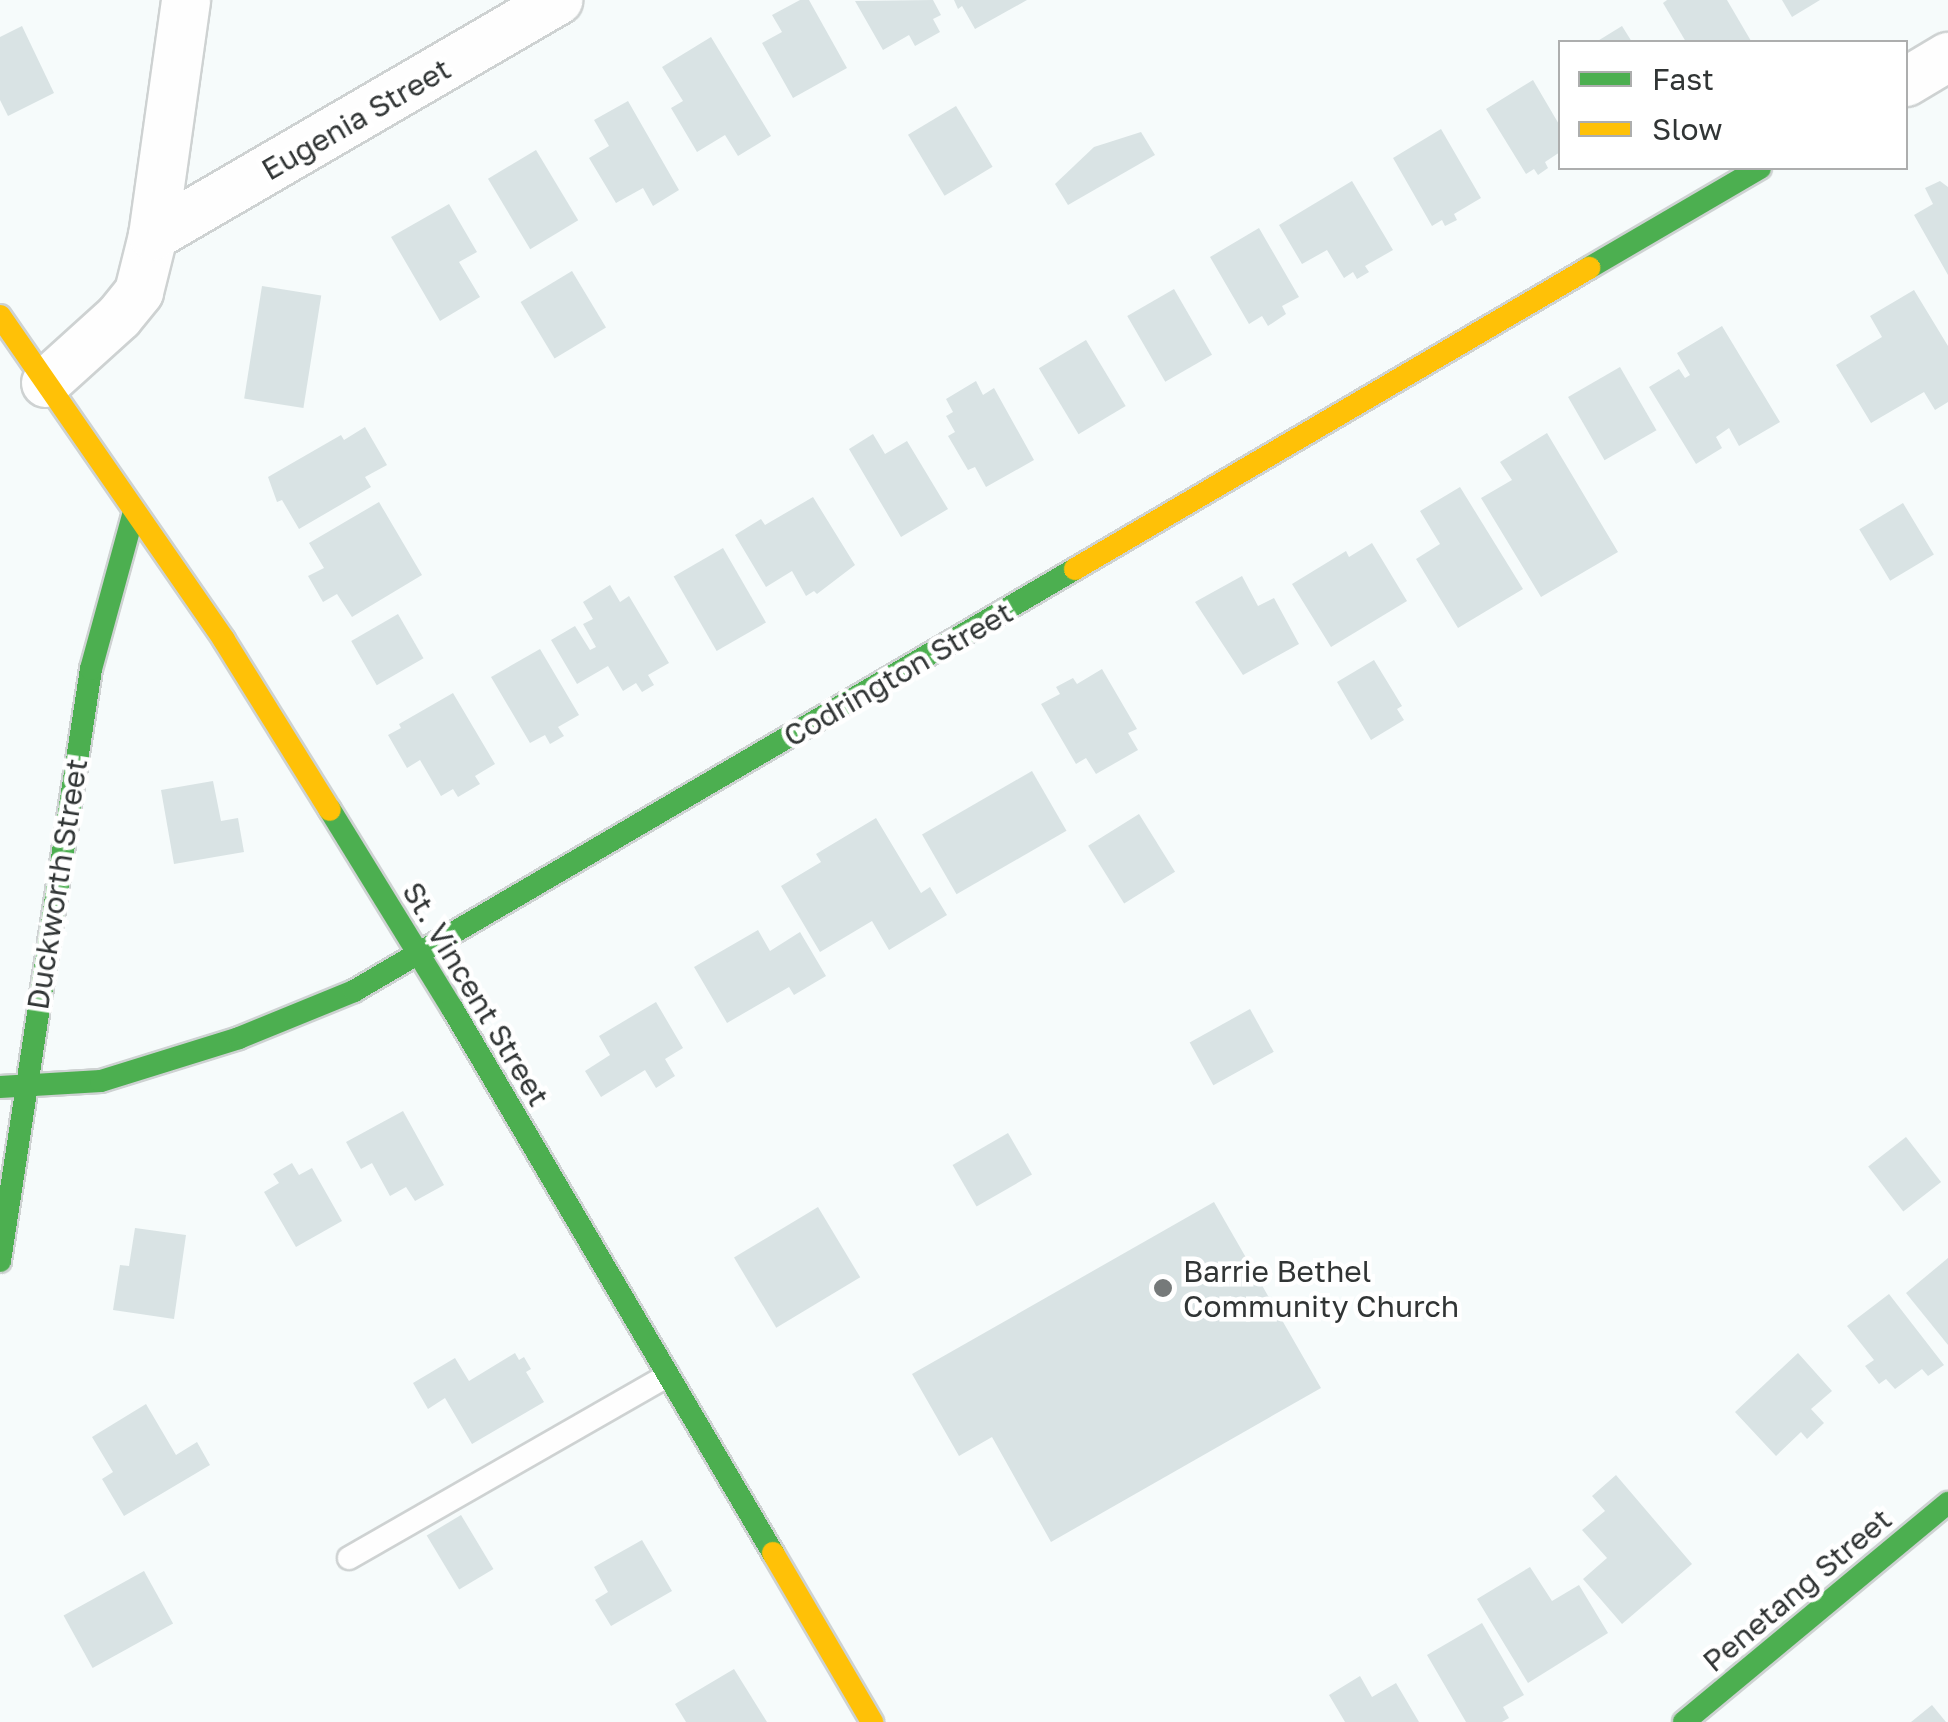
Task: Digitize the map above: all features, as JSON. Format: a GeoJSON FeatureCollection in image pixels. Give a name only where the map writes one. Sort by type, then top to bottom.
{"type":"FeatureCollection","features":[{"type":"Feature","properties":{"kind":"main road","name":"Codrington Street"},"geometry":{"type":"LineString","coordinates":[[0,1087],[25,1089],[101,1082],[239,1038],[354,991],[1757,170]]}},
{"type":"Feature","properties":{"kind":"main road","name":"St. Vincent Street"},"geometry":{"type":"LineString","coordinates":[[0,316],[224,640],[418,955],[872,1722]]}},
{"type":"Feature","properties":{"kind":"main road","name":"Duckworth Street"},"geometry":{"type":"LineString","coordinates":[[0,1261],[91,669],[134,512]]}},
{"type":"Feature","properties":{"kind":"main road","name":"Penetang Street"},"geometry":{"type":"LineString","coordinates":[[1684,1722],[1948,1503]]}},
{"type":"Feature","properties":{"kind":"street"},"geometry":{"type":"LineString","coordinates":[[46,383],[119,317],[139,292],[153,236],[186,0]]}},
{"type":"Feature","properties":{"kind":"street","name":"Eugenia Street"},"geometry":{"type":"LineString","coordinates":[[153,236],[558,0]]}},
{"type":"Feature","properties":{"kind":"street"},"geometry":{"type":"LineString","coordinates":[[1908,81],[1948,57]]}},
{"type":"Feature","properties":{"kind":"lane"},"geometry":{"type":"LineString","coordinates":[[349,1558],[668,1375]]}},
{"type":"Feature","properties":{"kind":"building"},"geometry":{"type":"Polygon","coordinates":[[[800,0],[809,0],[847,68],[793,98],[762,43],[782,32],[772,15],[800,0]]]}},
{"type":"Feature","properties":{"kind":"building"},"geometry":{"type":"Polygon","coordinates":[[[933,0],[941,15],[933,19],[940,32],[915,46],[909,35],[883,50],[855,1],[933,0]]]}},
{"type":"Feature","properties":{"kind":"building"},"geometry":{"type":"Polygon","coordinates":[[[954,0],[1027,0],[975,29],[954,0]]]}},
{"type":"Feature","properties":{"kind":"building"},"geometry":{"type":"Polygon","coordinates":[[[1727,0],[1750,40],[1685,40],[1663,3],[1727,0]]]}},
{"type":"Feature","properties":{"kind":"building"},"geometry":{"type":"Polygon","coordinates":[[[1782,0],[1820,0],[1792,17],[1782,0]]]}},
{"type":"Feature","properties":{"kind":"building"},"geometry":{"type":"Polygon","coordinates":[[[22,26],[54,93],[8,116],[0,100],[0,37],[22,26]]]}},
{"type":"Feature","properties":{"kind":"building"},"geometry":{"type":"Polygon","coordinates":[[[1622,26],[1631,40],[1599,40],[1622,26]]]}},
{"type":"Feature","properties":{"kind":"building"},"geometry":{"type":"Polygon","coordinates":[[[711,37],[771,136],[738,156],[725,135],[697,152],[671,108],[683,101],[662,67],[711,37]]]}},
{"type":"Feature","properties":{"kind":"building"},"geometry":{"type":"Polygon","coordinates":[[[1533,80],[1558,123],[1558,153],[1545,162],[1548,168],[1538,175],[1534,169],[1526,174],[1486,109],[1533,80]]]}},
{"type":"Feature","properties":{"kind":"building"},"geometry":{"type":"Polygon","coordinates":[[[628,101],[679,190],[653,206],[643,188],[616,203],[589,158],[609,146],[594,120],[628,101]]]}},
{"type":"Feature","properties":{"kind":"building"},"geometry":{"type":"Polygon","coordinates":[[[956,106],[993,167],[945,196],[908,135],[956,106]]]}},
{"type":"Feature","properties":{"kind":"building"},"geometry":{"type":"Polygon","coordinates":[[[1441,129],[1481,198],[1454,214],[1457,220],[1445,226],[1442,220],[1432,226],[1393,158],[1441,129]]]}},
{"type":"Feature","properties":{"kind":"building"},"geometry":{"type":"Polygon","coordinates":[[[1141,132],[1155,155],[1068,205],[1055,184],[1094,147],[1141,132]]]}},
{"type":"Feature","properties":{"kind":"building"},"geometry":{"type":"Polygon","coordinates":[[[536,150],[578,220],[530,249],[488,179],[536,150]]]}},
{"type":"Feature","properties":{"kind":"building"},"geometry":{"type":"Polygon","coordinates":[[[1352,181],[1393,250],[1365,266],[1369,272],[1357,279],[1353,272],[1344,278],[1327,250],[1302,264],[1279,225],[1352,181]]]}},
{"type":"Feature","properties":{"kind":"building"},"geometry":{"type":"Polygon","coordinates":[[[1940,181],[1948,187],[1948,275],[1914,215],[1933,204],[1925,188],[1940,181]]]}},
{"type":"Feature","properties":{"kind":"building"},"geometry":{"type":"Polygon","coordinates":[[[449,204],[477,252],[459,262],[480,297],[440,321],[391,237],[449,204]]]}},
{"type":"Feature","properties":{"kind":"building"},"geometry":{"type":"Polygon","coordinates":[[[1259,228],[1299,297],[1282,306],[1286,314],[1268,326],[1262,316],[1249,324],[1210,257],[1259,228]]]}},
{"type":"Feature","properties":{"kind":"building"},"geometry":{"type":"Polygon","coordinates":[[[572,271],[606,328],[555,358],[521,302],[572,271]]]}},
{"type":"Feature","properties":{"kind":"building"},"geometry":{"type":"Polygon","coordinates":[[[262,286],[321,295],[303,408],[244,399],[262,286]]]}},
{"type":"Feature","properties":{"kind":"building"},"geometry":{"type":"Polygon","coordinates":[[[1174,289],[1212,355],[1165,382],[1127,316],[1174,289]]]}},
{"type":"Feature","properties":{"kind":"building"},"geometry":{"type":"Polygon","coordinates":[[[1914,290],[1948,346],[1948,402],[1935,410],[1924,392],[1871,423],[1836,365],[1882,337],[1870,316],[1914,290]]]}},
{"type":"Feature","properties":{"kind":"building"},"geometry":{"type":"Polygon","coordinates":[[[1722,326],[1780,422],[1739,446],[1729,428],[1716,437],[1722,448],[1696,464],[1649,387],[1679,369],[1685,378],[1690,375],[1677,353],[1722,326]]]}},
{"type":"Feature","properties":{"kind":"building"},"geometry":{"type":"Polygon","coordinates":[[[1086,340],[1126,406],[1079,434],[1039,368],[1086,340]]]}},
{"type":"Feature","properties":{"kind":"building"},"geometry":{"type":"Polygon","coordinates":[[[1620,367],[1656,430],[1605,460],[1568,397],[1620,367]]]}},
{"type":"Feature","properties":{"kind":"building"},"geometry":{"type":"Polygon","coordinates":[[[976,381],[983,395],[994,388],[1034,460],[986,487],[975,467],[968,470],[948,436],[955,432],[946,416],[953,412],[946,399],[976,381]]]}},
{"type":"Feature","properties":{"kind":"building"},"geometry":{"type":"Polygon","coordinates":[[[365,427],[387,465],[365,477],[371,487],[299,529],[282,500],[277,502],[268,477],[341,435],[344,440],[365,427]]]}},
{"type":"Feature","properties":{"kind":"building"},"geometry":{"type":"Polygon","coordinates":[[[1547,433],[1618,552],[1541,597],[1481,498],[1512,480],[1500,462],[1547,433]]]}},
{"type":"Feature","properties":{"kind":"building"},"geometry":{"type":"Polygon","coordinates":[[[873,434],[885,454],[907,441],[948,509],[901,537],[849,449],[873,434]]]}},
{"type":"Feature","properties":{"kind":"building"},"geometry":{"type":"Polygon","coordinates":[[[1460,487],[1523,589],[1458,628],[1416,559],[1440,544],[1420,511],[1460,487]]]}},
{"type":"Feature","properties":{"kind":"building"},"geometry":{"type":"Polygon","coordinates":[[[813,497],[855,565],[817,594],[814,591],[806,596],[792,571],[766,587],[735,535],[761,519],[765,525],[813,497]]]}},
{"type":"Feature","properties":{"kind":"building"},"geometry":{"type":"Polygon","coordinates":[[[379,502],[422,575],[352,617],[337,594],[323,602],[308,576],[324,568],[309,543],[379,502]]]}},
{"type":"Feature","properties":{"kind":"building"},"geometry":{"type":"Polygon","coordinates":[[[1903,503],[1934,554],[1890,581],[1859,529],[1903,503]]]}},
{"type":"Feature","properties":{"kind":"building"},"geometry":{"type":"Polygon","coordinates":[[[1372,543],[1407,601],[1331,647],[1292,584],[1346,551],[1349,557],[1372,543]]]}},
{"type":"Feature","properties":{"kind":"building"},"geometry":{"type":"Polygon","coordinates":[[[723,548],[766,622],[717,651],[674,576],[723,548]]]}},
{"type":"Feature","properties":{"kind":"building"},"geometry":{"type":"Polygon","coordinates":[[[1242,576],[1258,606],[1274,598],[1299,644],[1243,675],[1195,602],[1242,576]]]}},
{"type":"Feature","properties":{"kind":"building"},"geometry":{"type":"Polygon","coordinates":[[[610,585],[620,602],[629,596],[669,663],[648,675],[654,685],[642,692],[636,683],[623,691],[608,666],[577,684],[551,640],[575,626],[590,650],[596,647],[583,624],[593,619],[583,602],[610,585]]]}},
{"type":"Feature","properties":{"kind":"building"},"geometry":{"type":"Polygon","coordinates":[[[398,614],[424,658],[377,685],[351,641],[398,614]]]}},
{"type":"Feature","properties":{"kind":"building"},"geometry":{"type":"Polygon","coordinates":[[[540,649],[579,715],[558,727],[564,736],[550,744],[545,735],[530,743],[491,677],[540,649]]]}},
{"type":"Feature","properties":{"kind":"building"},"geometry":{"type":"Polygon","coordinates":[[[1374,660],[1402,706],[1397,709],[1404,720],[1371,740],[1337,682],[1374,660]]]}},
{"type":"Feature","properties":{"kind":"building"},"geometry":{"type":"Polygon","coordinates":[[[1102,669],[1137,729],[1128,733],[1138,750],[1096,774],[1086,758],[1076,764],[1041,704],[1060,694],[1056,687],[1073,678],[1077,684],[1102,669]]]}},
{"type":"Feature","properties":{"kind":"building"},"geometry":{"type":"Polygon","coordinates":[[[453,693],[495,764],[475,776],[480,784],[458,797],[453,789],[441,796],[420,760],[407,768],[388,735],[401,728],[399,724],[453,693]]]}},
{"type":"Feature","properties":{"kind":"building"},"geometry":{"type":"Polygon","coordinates":[[[1032,771],[1066,831],[957,894],[922,834],[1032,771]]]}},
{"type":"Feature","properties":{"kind":"building"},"geometry":{"type":"Polygon","coordinates":[[[213,781],[221,821],[238,818],[244,852],[174,864],[161,790],[213,781]]]}},
{"type":"Feature","properties":{"kind":"building"},"geometry":{"type":"Polygon","coordinates":[[[1139,814],[1175,872],[1124,903],[1088,846],[1139,814]]]}},
{"type":"Feature","properties":{"kind":"building"},"geometry":{"type":"Polygon","coordinates":[[[876,818],[921,893],[930,887],[947,915],[889,950],[872,921],[820,952],[781,886],[821,862],[816,854],[876,818]]]}},
{"type":"Feature","properties":{"kind":"building"},"geometry":{"type":"Polygon","coordinates":[[[758,930],[770,951],[800,932],[826,976],[794,995],[789,987],[727,1023],[694,967],[758,930]]]}},
{"type":"Feature","properties":{"kind":"building"},"geometry":{"type":"Polygon","coordinates":[[[656,1002],[683,1048],[665,1059],[675,1076],[656,1088],[645,1070],[601,1097],[585,1071],[610,1055],[599,1036],[656,1002]]]}},
{"type":"Feature","properties":{"kind":"building"},"geometry":{"type":"Polygon","coordinates":[[[1250,1009],[1274,1052],[1213,1085],[1190,1042],[1250,1009]]]}},
{"type":"Feature","properties":{"kind":"building"},"geometry":{"type":"Polygon","coordinates":[[[403,1111],[444,1185],[415,1201],[406,1187],[390,1196],[372,1163],[361,1169],[346,1142],[403,1111]]]}},
{"type":"Feature","properties":{"kind":"building"},"geometry":{"type":"Polygon","coordinates":[[[1008,1133],[1032,1175],[977,1207],[953,1165],[1008,1133]]]}},
{"type":"Feature","properties":{"kind":"building"},"geometry":{"type":"Polygon","coordinates":[[[1906,1137],[1941,1182],[1903,1211],[1868,1167],[1906,1137]]]}},
{"type":"Feature","properties":{"kind":"building"},"geometry":{"type":"Polygon","coordinates":[[[292,1163],[299,1175],[312,1168],[342,1221],[296,1247],[264,1192],[279,1183],[273,1174],[292,1163]]]}},
{"type":"Feature","properties":{"kind":"building","name":"Barrie Bethel Community Church"},"geometry":{"type":"Polygon","coordinates":[[[1214,1202],[1321,1388],[1051,1542],[992,1437],[959,1456],[912,1374],[1214,1202]]]}},
{"type":"Feature","properties":{"kind":"building"},"geometry":{"type":"Polygon","coordinates":[[[818,1207],[860,1277],[776,1328],[734,1257],[818,1207]]]}},
{"type":"Feature","properties":{"kind":"building"},"geometry":{"type":"Polygon","coordinates":[[[135,1228],[186,1235],[174,1319],[113,1310],[120,1265],[129,1266],[135,1228]]]}},
{"type":"Feature","properties":{"kind":"building"},"geometry":{"type":"Polygon","coordinates":[[[1948,1258],[1948,1345],[1906,1293],[1948,1258]]]}},
{"type":"Feature","properties":{"kind":"building"},"geometry":{"type":"Polygon","coordinates":[[[1889,1294],[1944,1365],[1928,1376],[1922,1369],[1895,1389],[1886,1379],[1879,1384],[1865,1366],[1874,1360],[1847,1326],[1889,1294]]]}},
{"type":"Feature","properties":{"kind":"building"},"geometry":{"type":"Polygon","coordinates":[[[515,1353],[519,1360],[524,1357],[531,1369],[526,1372],[544,1402],[472,1444],[445,1398],[428,1409],[413,1383],[455,1358],[469,1381],[515,1353]]]}},
{"type":"Feature","properties":{"kind":"building"},"geometry":{"type":"Polygon","coordinates":[[[1798,1353],[1832,1391],[1811,1409],[1824,1423],[1807,1439],[1801,1432],[1776,1456],[1735,1412],[1798,1353]]]}},
{"type":"Feature","properties":{"kind":"building"},"geometry":{"type":"Polygon","coordinates":[[[146,1404],[176,1455],[197,1442],[210,1465],[124,1516],[102,1479],[113,1472],[92,1437],[146,1404]]]}},
{"type":"Feature","properties":{"kind":"building"},"geometry":{"type":"Polygon","coordinates":[[[1616,1475],[1692,1564],[1622,1624],[1583,1579],[1607,1558],[1582,1530],[1605,1511],[1592,1496],[1616,1475]]]}},
{"type":"Feature","properties":{"kind":"building"},"geometry":{"type":"Polygon","coordinates":[[[461,1515],[493,1569],[459,1590],[427,1536],[461,1515]]]}},
{"type":"Feature","properties":{"kind":"building"},"geometry":{"type":"Polygon","coordinates":[[[642,1540],[672,1591],[611,1626],[595,1600],[608,1592],[594,1567],[642,1540]]]}},
{"type":"Feature","properties":{"kind":"building"},"geometry":{"type":"Polygon","coordinates":[[[1530,1567],[1552,1601],[1579,1585],[1608,1633],[1528,1683],[1477,1599],[1530,1567]]]}},
{"type":"Feature","properties":{"kind":"building"},"geometry":{"type":"Polygon","coordinates":[[[144,1571],[173,1623],[93,1668],[64,1616],[144,1571]]]}},
{"type":"Feature","properties":{"kind":"building"},"geometry":{"type":"Polygon","coordinates":[[[1482,1623],[1524,1695],[1503,1707],[1509,1718],[1502,1722],[1466,1722],[1427,1655],[1482,1623]]]}},
{"type":"Feature","properties":{"kind":"building"},"geometry":{"type":"Polygon","coordinates":[[[734,1669],[767,1722],[686,1722],[675,1704],[734,1669]]]}},
{"type":"Feature","properties":{"kind":"building"},"geometry":{"type":"Polygon","coordinates":[[[1360,1676],[1372,1697],[1396,1683],[1419,1722],[1345,1722],[1329,1695],[1360,1676]]]}},
{"type":"Feature","properties":{"kind":"building"},"geometry":{"type":"Polygon","coordinates":[[[1932,1705],[1946,1722],[1911,1722],[1932,1705]]]}},
{"type":"Feature","properties":{"kind":"traffic: fast"},"geometry":{"type":"LineString","coordinates":[[1589,268],[1757,170]]}},
{"type":"Feature","properties":{"kind":"traffic: fast"},"geometry":{"type":"LineString","coordinates":[[0,1261],[91,669],[134,512]]}},
{"type":"Feature","properties":{"kind":"traffic: fast"},"geometry":{"type":"LineString","coordinates":[[0,1087],[101,1081],[239,1038],[354,991],[1075,569]]}},
{"type":"Feature","properties":{"kind":"traffic: fast"},"geometry":{"type":"LineString","coordinates":[[330,810],[452,1008],[773,1553]]}},
{"type":"Feature","properties":{"kind":"traffic: fast"},"geometry":{"type":"LineString","coordinates":[[1684,1722],[1948,1503]]}},
{"type":"Feature","properties":{"kind":"traffic: slow"},"geometry":{"type":"LineString","coordinates":[[1075,569],[1589,268]]}},
{"type":"Feature","properties":{"kind":"traffic: slow"},"geometry":{"type":"LineString","coordinates":[[0,316],[224,640],[330,810]]}},
{"type":"Feature","properties":{"kind":"traffic: slow"},"geometry":{"type":"LineString","coordinates":[[773,1553],[872,1722]]}},
{"type":"Feature","properties":{"kind":"place","name":"Barrie Bethel Community Church"},"geometry":{"type":"Point","coordinates":[1163,1288]}}]}
